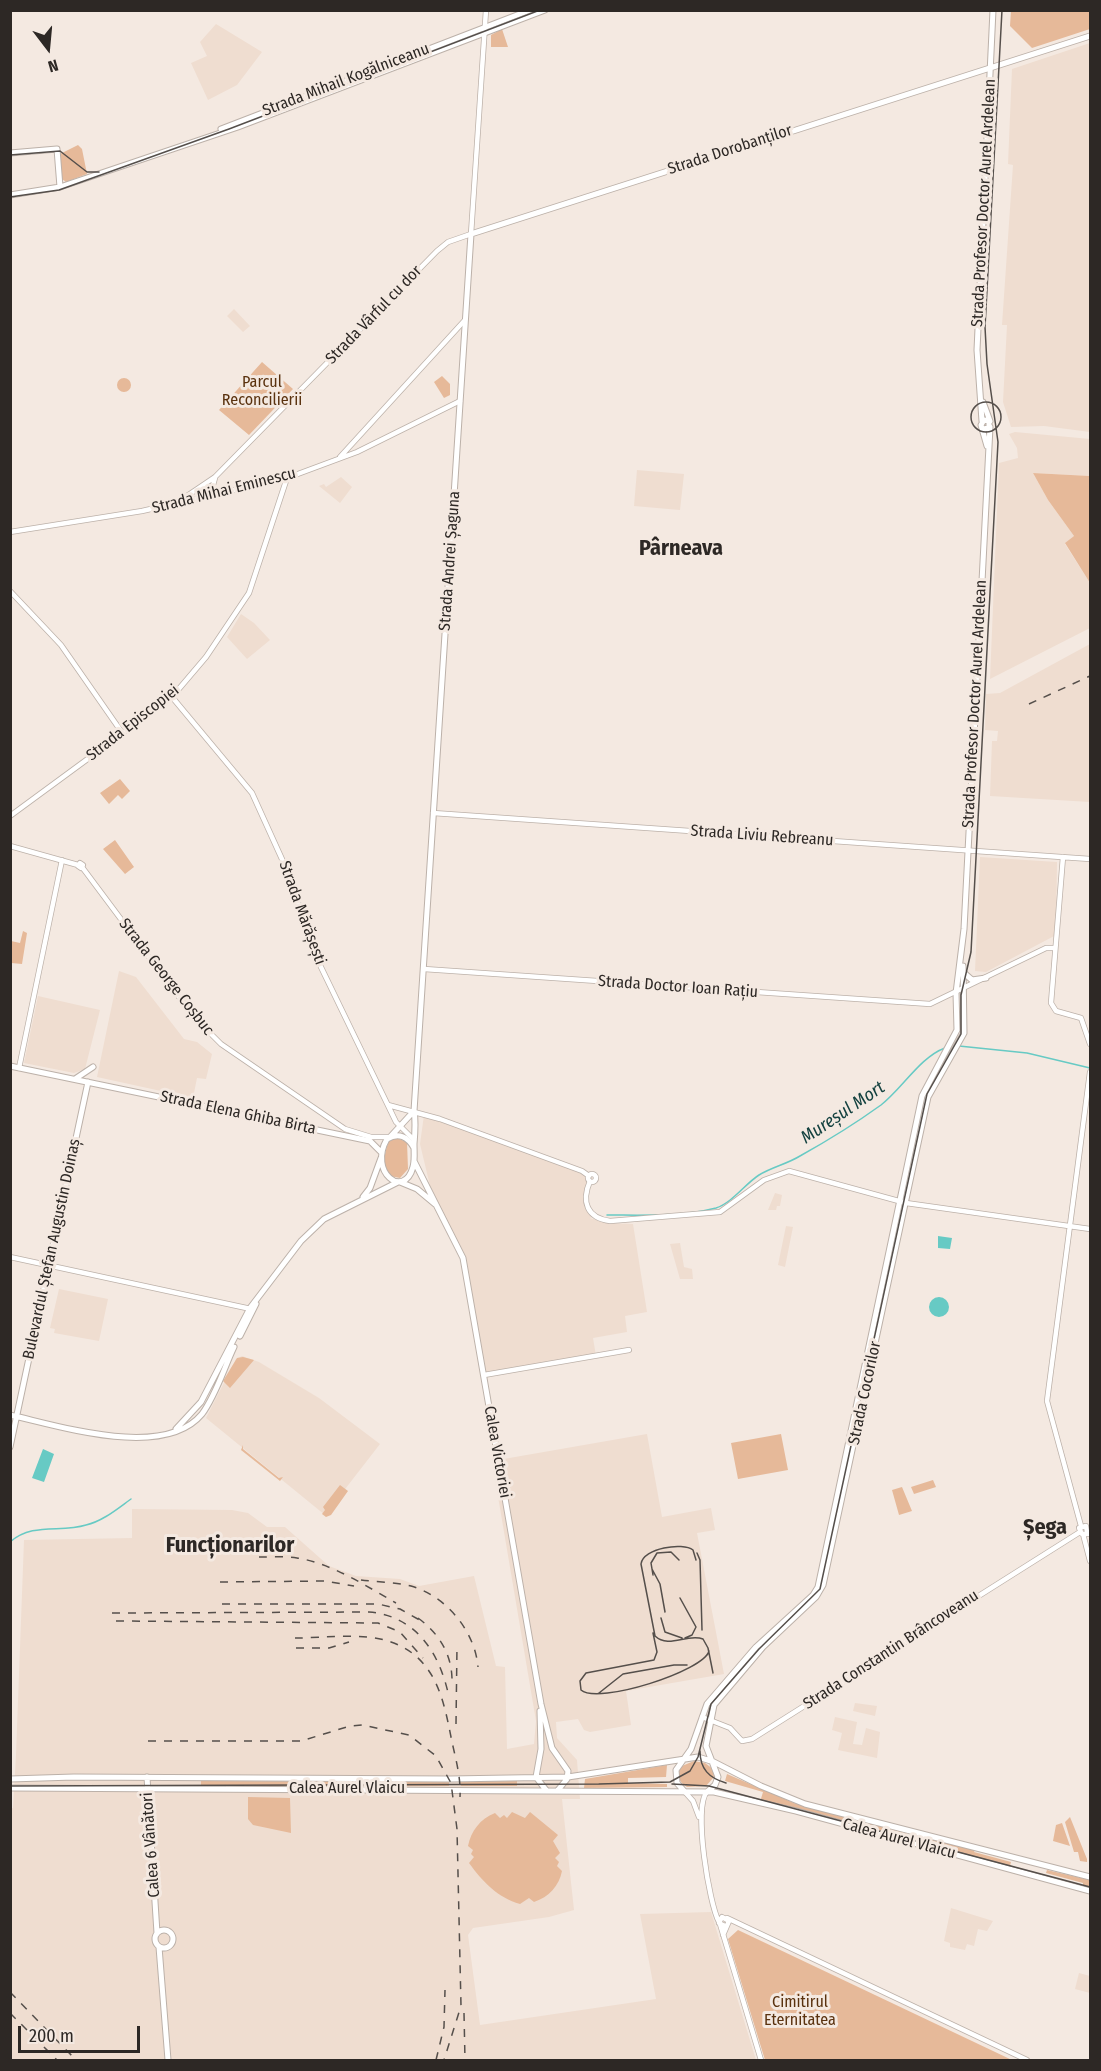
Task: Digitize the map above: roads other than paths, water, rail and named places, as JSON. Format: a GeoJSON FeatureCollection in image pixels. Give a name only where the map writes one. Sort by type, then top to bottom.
{"type":"FeatureCollection","features":[{"type":"Feature","properties":{"kind":"main road"},"geometry":{"type":"LineString","coordinates":[[484,31],[530,10]]}},
{"type":"Feature","properties":{"kind":"main road"},"geometry":{"type":"LineString","coordinates":[[484,31],[545,10]]}},
{"type":"Feature","properties":{"kind":"main road","name":"Strada Profesor Doctor Aurel Ardelean"},"geometry":{"type":"LineString","coordinates":[[988,447],[982,422],[977,350],[993,10]]}},
{"type":"Feature","properties":{"kind":"main road","name":"Strada Mihail Kogălniceanu"},"geometry":{"type":"LineString","coordinates":[[10,195],[60,187],[208,135],[284,103],[484,31]]}},
{"type":"Feature","properties":{"kind":"main road","name":"Strada Dorobanților"},"geometry":{"type":"LineString","coordinates":[[471,234],[1090,36]]}},
{"type":"Feature","properties":{"kind":"main road"},"geometry":{"type":"LineString","coordinates":[[10,153],[57,149],[60,187]]}},
{"type":"Feature","properties":{"kind":"main road","name":"Strada Andrei Șaguna"},"geometry":{"type":"LineString","coordinates":[[414,1148],[414,1111],[471,234]]}},
{"type":"Feature","properties":{"kind":"main road","name":"Strada Profesor Doctor Aurel Ardelean"},"geometry":{"type":"LineString","coordinates":[[956,993],[962,962],[990,424],[980,394]]}},
{"type":"Feature","properties":{"kind":"main road"},"geometry":{"type":"LineString","coordinates":[[982,422],[986,419],[990,424],[983,429]]}},
{"type":"Feature","properties":{"kind":"main road","name":"Strada Profesor Doctor Aurel Ardelean"},"geometry":{"type":"LineString","coordinates":[[962,962],[963,990]]}},
{"type":"Feature","properties":{"kind":"main road"},"geometry":{"type":"LineString","coordinates":[[964,972],[972,980],[986,978]]}},
{"type":"Feature","properties":{"kind":"main road","name":"Strada Cocorilor"},"geometry":{"type":"LineString","coordinates":[[683,1760],[692,1749],[705,1719],[718,1698],[763,1647],[816,1597],[823,1585],[903,1202],[922,1096],[962,1038],[963,990]]}},
{"type":"Feature","properties":{"kind":"main road","name":"Strada Cocorilor"},"geometry":{"type":"LineString","coordinates":[[945,1060],[958,1028],[956,993]]}},
{"type":"Feature","properties":{"kind":"main road","name":"Strada Elena Ghiba Birta"},"geometry":{"type":"LineString","coordinates":[[10,1066],[370,1141],[382,1155]]}},
{"type":"Feature","properties":{"kind":"main road"},"geometry":{"type":"LineString","coordinates":[[74,1079],[93,1067]]}},
{"type":"Feature","properties":{"kind":"main road","name":"Bulevardul Ștefan Augustin Doinaș"},"geometry":{"type":"LineString","coordinates":[[10,1447],[88,1082]]}},
{"type":"Feature","properties":{"kind":"main road"},"geometry":{"type":"LineString","coordinates":[[10,1415],[136,1439],[158,1437],[176,1429],[195,1416],[210,1398],[257,1301],[296,1247],[315,1227],[361,1198],[370,1188],[385,1142],[414,1111]]}},
{"type":"Feature","properties":{"kind":"main road"},"geometry":{"type":"LineString","coordinates":[[361,1198],[376,1194],[410,1176],[414,1161],[414,1148],[403,1137],[390,1137]]}},
{"type":"Feature","properties":{"kind":"main road"},"geometry":{"type":"LineString","coordinates":[[382,1155],[384,1173],[399,1182]]}},
{"type":"Feature","properties":{"kind":"main road","name":"Calea Victoriei"},"geometry":{"type":"LineString","coordinates":[[414,1161],[463,1258],[541,1706],[552,1748],[566,1767],[568,1777]]}},
{"type":"Feature","properties":{"kind":"main road","name":"Calea Victoriei"},"geometry":{"type":"LineString","coordinates":[[399,1182],[417,1189],[436,1205]]}},
{"type":"Feature","properties":{"kind":"main road","name":"Strada Cocorilor"},"geometry":{"type":"LineString","coordinates":[[714,1762],[706,1748],[705,1719],[709,1701],[747,1656],[818,1587],[903,1202]]}},
{"type":"Feature","properties":{"kind":"main road","name":"Calea Victoriei"},"geometry":{"type":"LineString","coordinates":[[536,1777],[541,1749],[541,1706]]}},
{"type":"Feature","properties":{"kind":"main road","name":"Calea Aurel Vlaicu"},"geometry":{"type":"LineString","coordinates":[[10,1779],[568,1777],[698,1757],[714,1762],[761,1786],[805,1804],[1090,1877]]}},
{"type":"Feature","properties":{"kind":"main road"},"geometry":{"type":"LineString","coordinates":[[683,1760],[677,1768],[676,1777],[684,1791]]}},
{"type":"Feature","properties":{"kind":"main road"},"geometry":{"type":"LineString","coordinates":[[707,1792],[718,1778],[714,1762]]}},
{"type":"Feature","properties":{"kind":"main road","name":"Calea 6 Vânători"},"geometry":{"type":"LineString","coordinates":[[147,1777],[157,1933]]}},
{"type":"Feature","properties":{"kind":"main road"},"geometry":{"type":"LineString","coordinates":[[536,1777],[546,1790]]}},
{"type":"Feature","properties":{"kind":"main road"},"geometry":{"type":"LineString","coordinates":[[558,1790],[568,1777]]}},
{"type":"Feature","properties":{"kind":"main road","name":"Calea Aurel Vlaicu"},"geometry":{"type":"LineString","coordinates":[[10,1788],[707,1792],[796,1811],[1090,1891]]}},
{"type":"Feature","properties":{"kind":"main road","name":"Calea 6 Vânători"},"geometry":{"type":"LineString","coordinates":[[156,1914],[166,1930]]}},
{"type":"Feature","properties":{"kind":"main road"},"geometry":{"type":"LineString","coordinates":[[160,1966],[174,1939],[166,1930],[157,1933],[155,1940],[159,1947],[160,1966],[168,2061]]}},
{"type":"Feature","properties":{"kind":"main road"},"geometry":{"type":"LineString","coordinates":[[159,1947],[168,1948]]}},
{"type":"Feature","properties":{"kind":"street","name":"Strada Andrei Șaguna"},"geometry":{"type":"LineString","coordinates":[[471,234],[486,10]]}},
{"type":"Feature","properties":{"kind":"street","name":"Strada Vârful cu dor"},"geometry":{"type":"LineString","coordinates":[[177,502],[198,491],[215,477],[437,251],[448,242],[471,234]]}},
{"type":"Feature","properties":{"kind":"street"},"geometry":{"type":"LineString","coordinates":[[338,459],[465,320]]}},
{"type":"Feature","properties":{"kind":"street","name":"Strada Mihai Eminescu"},"geometry":{"type":"LineString","coordinates":[[10,532],[142,511],[287,478],[338,459],[460,401]]}},
{"type":"Feature","properties":{"kind":"street"},"geometry":{"type":"LineString","coordinates":[[215,477],[212,489],[221,493]]}},
{"type":"Feature","properties":{"kind":"street","name":"Strada Episcopiei"},"geometry":{"type":"LineString","coordinates":[[10,816],[172,697],[206,657],[244,603],[287,478]]}},
{"type":"Feature","properties":{"kind":"street"},"geometry":{"type":"LineString","coordinates":[[10,591],[61,645],[123,734]]}},
{"type":"Feature","properties":{"kind":"street","name":"Strada Mărășești"},"geometry":{"type":"LineString","coordinates":[[172,697],[252,793],[281,856],[319,963],[388,1105],[400,1127],[414,1140]]}},
{"type":"Feature","properties":{"kind":"street","name":"Strada Liviu Rebreanu"},"geometry":{"type":"LineString","coordinates":[[433,813],[1090,859]]}},
{"type":"Feature","properties":{"kind":"street"},"geometry":{"type":"LineString","coordinates":[[10,846],[62,860],[19,1068]]}},
{"type":"Feature","properties":{"kind":"street"},"geometry":{"type":"LineString","coordinates":[[1063,857],[1051,1005],[1058,1012],[1081,1018],[1090,1044]]}},
{"type":"Feature","properties":{"kind":"street","name":"Strada George Coșbuc"},"geometry":{"type":"LineString","coordinates":[[62,860],[80,866],[194,1017],[214,1039],[345,1129],[371,1137],[390,1137]]}},
{"type":"Feature","properties":{"kind":"street"},"geometry":{"type":"LineString","coordinates":[[956,993],[1046,948],[1055,948]]}},
{"type":"Feature","properties":{"kind":"street","name":"Strada Doctor Ioan Rațiu"},"geometry":{"type":"LineString","coordinates":[[424,969],[933,1004],[956,993]]}},
{"type":"Feature","properties":{"kind":"street"},"geometry":{"type":"LineString","coordinates":[[1090,1072],[1047,1401],[1086,1530],[1090,1561]]}},
{"type":"Feature","properties":{"kind":"street"},"geometry":{"type":"LineString","coordinates":[[388,1105],[414,1111],[551,1159],[590,1179],[586,1195],[588,1209],[599,1219],[616,1221],[714,1214],[729,1208],[764,1180],[785,1171],[800,1172],[903,1202],[1090,1229]]}},
{"type":"Feature","properties":{"kind":"street"},"geometry":{"type":"LineString","coordinates":[[10,1257],[252,1309]]}},
{"type":"Feature","properties":{"kind":"street"},"geometry":{"type":"LineString","coordinates":[[484,1375],[629,1350]]}},
{"type":"Feature","properties":{"kind":"street","name":"Strada Constantin Brâncoveanu"},"geometry":{"type":"LineString","coordinates":[[705,1719],[730,1728],[742,1742],[752,1739],[1086,1530]]}},
{"type":"Feature","properties":{"kind":"street"},"geometry":{"type":"LineString","coordinates":[[684,1791],[693,1801],[701,1822]]}},
{"type":"Feature","properties":{"kind":"street"},"geometry":{"type":"LineString","coordinates":[[707,1792],[702,1798],[701,1822],[714,1910],[723,1924]]}},
{"type":"Feature","properties":{"kind":"street"},"geometry":{"type":"LineString","coordinates":[[714,1910],[1027,2061]]}},
{"type":"Feature","properties":{"kind":"street"},"geometry":{"type":"LineString","coordinates":[[726,1917],[723,1924],[723,1935],[761,2061]]}},
{"type":"Feature","properties":{"kind":"street"},"geometry":{"type":"LineString","coordinates":[[723,1924],[726,1917]]}},
{"type":"Feature","properties":{"kind":"street"},"geometry":{"type":"LineString","coordinates":[[723,1924],[740,1924]]}},
{"type":"Feature","properties":{"kind":"water"},"geometry":{"type":"Polygon","coordinates":[[[938,1236],[952,1238],[950,1249],[938,1248],[938,1236]]]}},
{"type":"Feature","properties":{"kind":"water"},"geometry":{"type":"Polygon","coordinates":[[[939,1297],[946,1300],[949,1307],[946,1314],[939,1317],[932,1314],[929,1307],[932,1300],[939,1297]]]}},
{"type":"Feature","properties":{"kind":"water"},"geometry":{"type":"Polygon","coordinates":[[[43,1449],[54,1454],[44,1482],[32,1478],[43,1449]]]}},
{"type":"Feature","properties":{"kind":"waterway","name":"Mureșul Mort"},"geometry":{"type":"LineString","coordinates":[[959,1046],[1027,1053],[1090,1068]]}},
{"type":"Feature","properties":{"kind":"waterway","name":"Mureșul Mort"},"geometry":{"type":"LineString","coordinates":[[607,1215],[675,1214],[722,1206],[759,1175],[800,1156],[881,1105],[927,1058],[945,1048]]}},
{"type":"Feature","properties":{"kind":"waterway"},"geometry":{"type":"LineString","coordinates":[[10,1542],[28,1532],[76,1527],[98,1521],[131,1499]]}},
{"type":"Feature","properties":{"kind":"tram line"},"geometry":{"type":"LineString","coordinates":[[10,197],[59,190],[229,129],[540,10]]}},
{"type":"Feature","properties":{"kind":"tram line"},"geometry":{"type":"LineString","coordinates":[[599,1784],[670,1782],[690,1771],[698,1757],[711,1704],[759,1649],[820,1589],[927,1094],[961,1034],[961,995],[971,952],[998,442],[987,364],[985,327],[1002,10]]}},
{"type":"Feature","properties":{"kind":"tram line"},"geometry":{"type":"LineString","coordinates":[[10,155],[60,151],[87,172],[99,172]]}},
{"type":"Feature","properties":{"kind":"tram line"},"geometry":{"type":"LineString","coordinates":[[986,402],[997,406],[1001,417],[997,428],[986,432],[975,428],[971,417],[975,406],[986,402]]}},
{"type":"Feature","properties":{"kind":"tram line"},"geometry":{"type":"LineString","coordinates":[[696,1560],[693,1550],[673,1547],[656,1550],[643,1558],[641,1564],[655,1636],[666,1641],[703,1639],[708,1648],[713,1673]]}},
{"type":"Feature","properties":{"kind":"tram line"},"geometry":{"type":"LineString","coordinates":[[653,1575],[651,1563],[657,1553],[671,1552],[679,1560]]}},
{"type":"Feature","properties":{"kind":"tram line"},"geometry":{"type":"LineString","coordinates":[[697,1553],[700,1560],[702,1630]]}},
{"type":"Feature","properties":{"kind":"tram line"},"geometry":{"type":"LineString","coordinates":[[652,1569],[660,1584],[665,1612]]}},
{"type":"Feature","properties":{"kind":"tram line"},"geometry":{"type":"LineString","coordinates":[[680,1598],[696,1627],[692,1635],[685,1638]]}},
{"type":"Feature","properties":{"kind":"tram line"},"geometry":{"type":"LineString","coordinates":[[661,1618],[665,1632],[682,1638]]}},
{"type":"Feature","properties":{"kind":"tram line"},"geometry":{"type":"LineString","coordinates":[[653,1633],[657,1652],[654,1660],[586,1673],[580,1681],[581,1690],[591,1693],[607,1693],[649,1684],[689,1668],[703,1659],[709,1651]]}},
{"type":"Feature","properties":{"kind":"tram line"},"geometry":{"type":"LineString","coordinates":[[599,1693],[623,1674],[674,1665],[687,1665]]}},
{"type":"Feature","properties":{"kind":"tram line"},"geometry":{"type":"LineString","coordinates":[[700,1751],[700,1757],[707,1772],[726,1783]]}},
{"type":"Feature","properties":{"kind":"tram line"},"geometry":{"type":"LineString","coordinates":[[10,1786],[606,1784]]}},
{"type":"Feature","properties":{"kind":"tram line"},"geometry":{"type":"LineString","coordinates":[[672,1784],[709,1786],[1090,1887]]}},
{"type":"Feature","properties":{"kind":"railway"},"geometry":{"type":"LineString","coordinates":[[1029,704],[1090,676]]}},
{"type":"Feature","properties":{"kind":"railway"},"geometry":{"type":"LineString","coordinates":[[259,1557],[292,1557],[323,1565],[396,1603]]}},
{"type":"Feature","properties":{"kind":"railway"},"geometry":{"type":"LineString","coordinates":[[361,1580],[411,1586],[436,1598],[465,1628],[476,1654],[478,1667]]}},
{"type":"Feature","properties":{"kind":"railway"},"geometry":{"type":"LineString","coordinates":[[220,1582],[325,1581],[354,1586]]}},
{"type":"Feature","properties":{"kind":"railway"},"geometry":{"type":"LineString","coordinates":[[222,1604],[378,1604],[400,1609],[425,1623]]}},
{"type":"Feature","properties":{"kind":"railway"},"geometry":{"type":"LineString","coordinates":[[112,1613],[369,1612],[386,1615],[413,1629],[424,1640],[439,1666],[449,1697]]}},
{"type":"Feature","properties":{"kind":"railway"},"geometry":{"type":"LineString","coordinates":[[418,1618],[433,1631],[444,1646],[450,1664],[452,1684]]}},
{"type":"Feature","properties":{"kind":"railway"},"geometry":{"type":"LineString","coordinates":[[116,1621],[378,1623],[400,1632],[423,1658]]}},
{"type":"Feature","properties":{"kind":"railway"},"geometry":{"type":"LineString","coordinates":[[295,1638],[356,1636],[380,1639],[407,1649],[419,1659],[436,1683],[446,1712],[458,1769],[460,1797]]}},
{"type":"Feature","properties":{"kind":"railway"},"geometry":{"type":"LineString","coordinates":[[296,1648],[329,1648],[349,1642]]}},
{"type":"Feature","properties":{"kind":"railway"},"geometry":{"type":"LineString","coordinates":[[456,1724],[457,1646]]}},
{"type":"Feature","properties":{"kind":"railway"},"geometry":{"type":"LineString","coordinates":[[148,1741],[301,1741],[350,1726],[362,1725],[409,1735],[436,1756],[451,1783],[457,1829],[461,2006],[444,2060]]}},
{"type":"Feature","properties":{"kind":"railway"},"geometry":{"type":"LineString","coordinates":[[436,2060],[444,2027],[445,1990]]}},
{"type":"Feature","properties":{"kind":"railway"},"geometry":{"type":"LineString","coordinates":[[10,1992],[76,2060]]}},
{"type":"Feature","properties":{"kind":"railway"},"geometry":{"type":"LineString","coordinates":[[10,2013],[57,2060]]}},
{"type":"Feature","properties":{"kind":"railway"},"geometry":{"type":"LineString","coordinates":[[464,2013],[465,2060]]}},
{"type":"Feature","properties":{"kind":"district","name":"Pârneava"},"geometry":{"type":"Point","coordinates":[681,549]}},
{"type":"Feature","properties":{"kind":"district","name":"Șega"},"geometry":{"type":"Point","coordinates":[1045,1528]}},
{"type":"Feature","properties":{"kind":"district","name":"Funcționarilor"},"geometry":{"type":"Point","coordinates":[230,1546]}},
{"type":"Feature","properties":{"kind":"park label","name":"Parcul Reconcilierii"},"geometry":{"type":"Point","coordinates":[262,392]}},
{"type":"Feature","properties":{"kind":"park label","name":"Cimitirul Eternitatea"},"geometry":{"type":"Point","coordinates":[800,2012]}}]}
